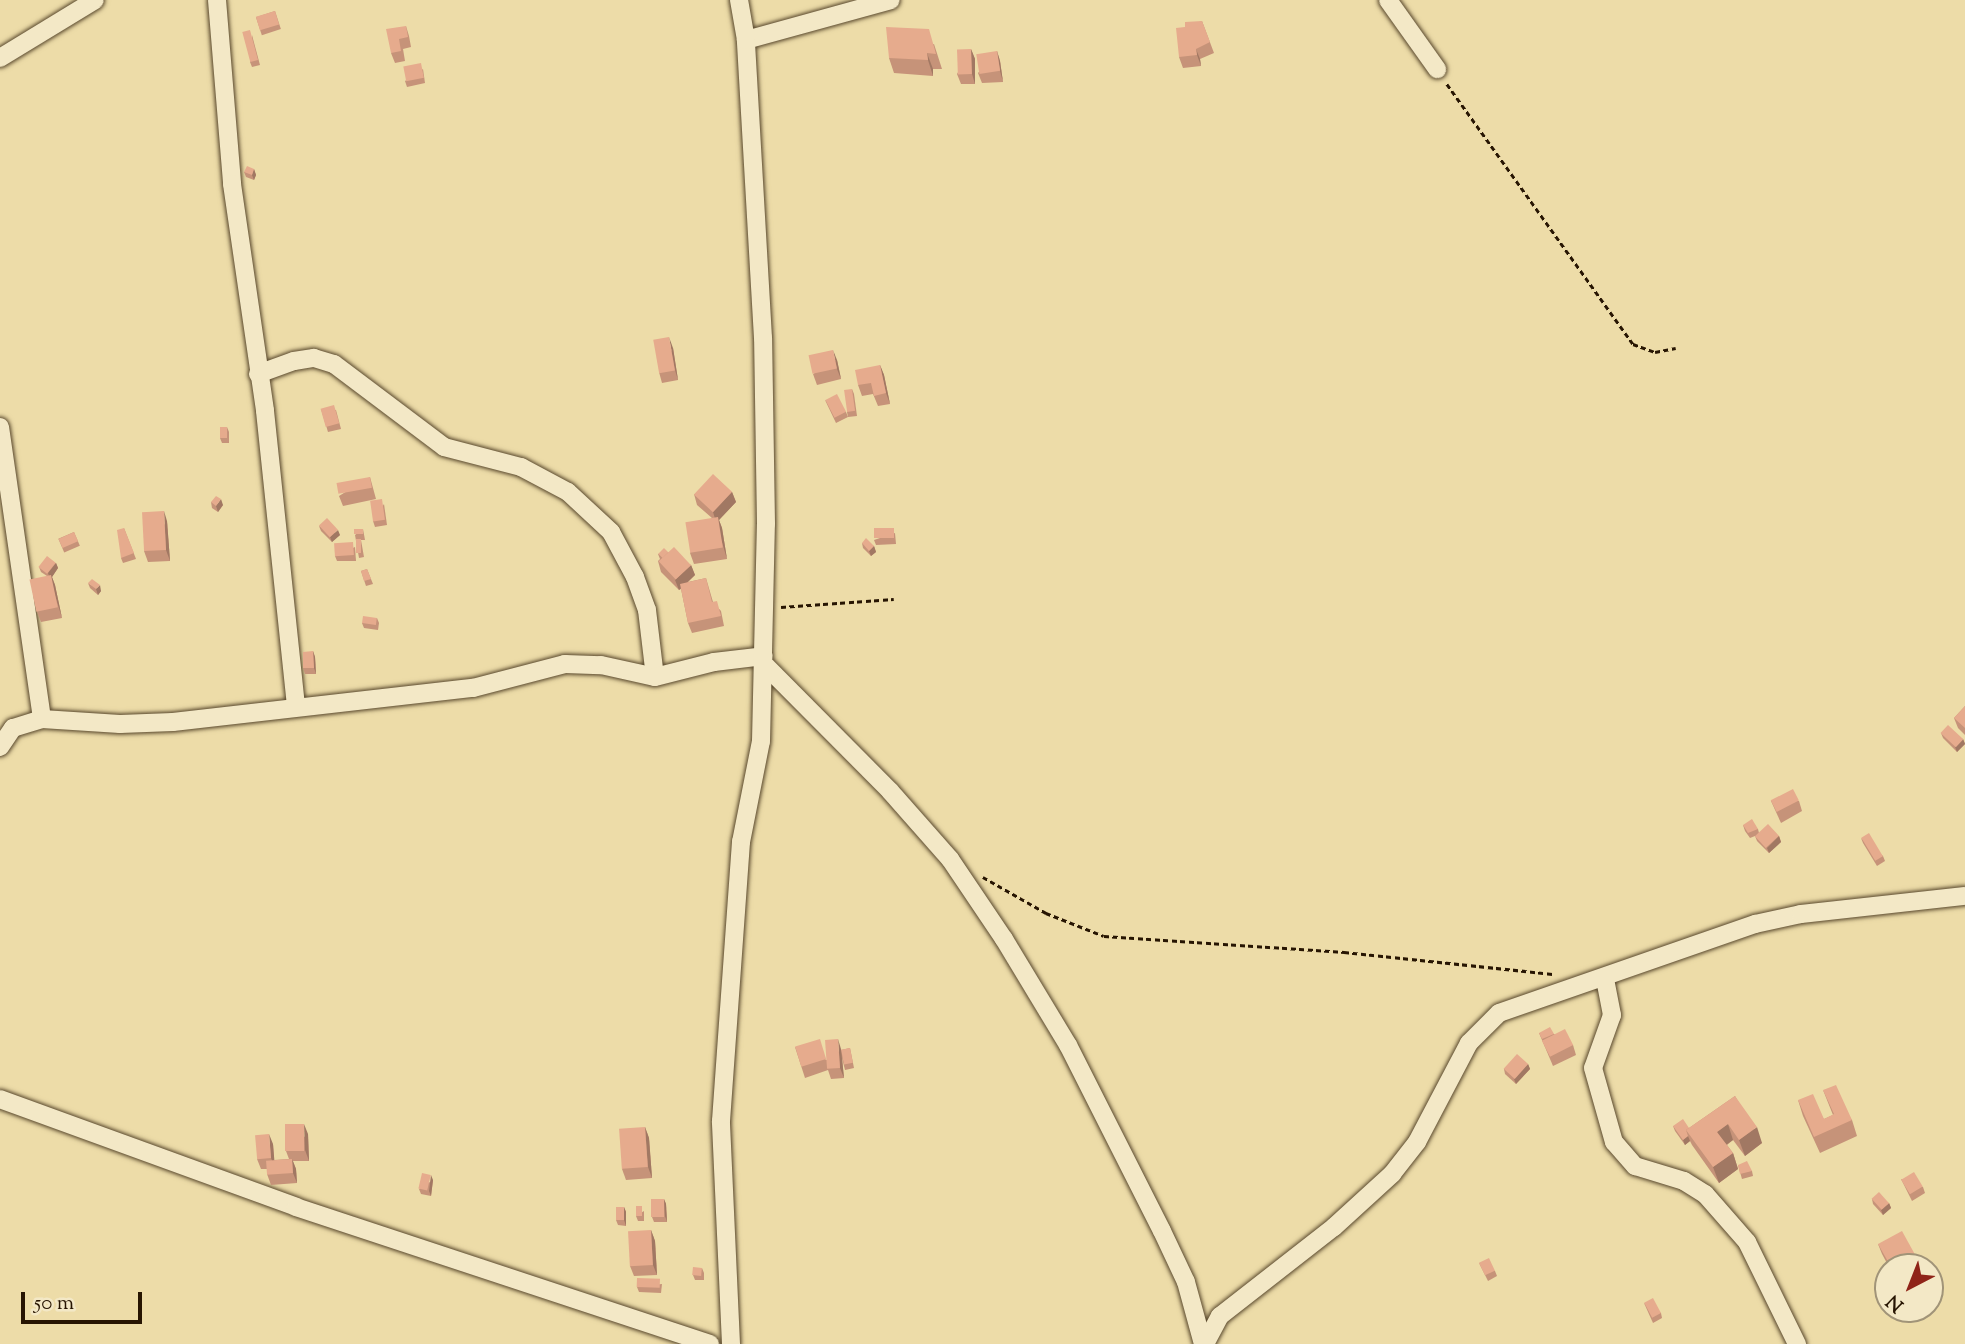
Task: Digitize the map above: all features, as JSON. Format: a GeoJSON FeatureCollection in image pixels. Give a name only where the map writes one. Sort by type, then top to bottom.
{"type":"FeatureCollection","features":[{"type":"Feature","properties":{"kind":"street"},"geometry":{"type":"LineString","coordinates":[[0,58],[95,0]]}},
{"type":"Feature","properties":{"kind":"street"},"geometry":{"type":"LineString","coordinates":[[217,0],[232,184],[258,374],[296,704]]}},
{"type":"Feature","properties":{"kind":"street"},"geometry":{"type":"LineString","coordinates":[[731,1344],[721,1121],[725,1032],[741,842],[761,741],[765,661],[763,338],[746,40],[739,0]]}},
{"type":"Feature","properties":{"kind":"street"},"geometry":{"type":"LineString","coordinates":[[746,40],[891,0]]}},
{"type":"Feature","properties":{"kind":"street"},"geometry":{"type":"LineString","coordinates":[[1388,0],[1437,69]]}},
{"type":"Feature","properties":{"kind":"street"},"geometry":{"type":"LineString","coordinates":[[258,374],[304,359],[334,363],[444,447],[521,467],[568,492],[611,532],[635,577],[647,611],[655,677]]}},
{"type":"Feature","properties":{"kind":"street"},"geometry":{"type":"LineString","coordinates":[[0,427],[9,513],[42,719]]}},
{"type":"Feature","properties":{"kind":"street"},"geometry":{"type":"LineString","coordinates":[[0,747],[13,729],[42,719],[120,724],[173,722],[296,704],[473,688],[582,662],[655,677],[714,662],[765,661],[890,791],[950,859],[1004,939],[1068,1045],[1162,1231],[1186,1282],[1204,1344]]}},
{"type":"Feature","properties":{"kind":"street"},"geometry":{"type":"LineString","coordinates":[[1204,1344],[1220,1316],[1334,1227],[1392,1174],[1417,1142],[1483,1025],[1499,1013],[1605,979],[1755,924],[1965,896]]}},
{"type":"Feature","properties":{"kind":"street"},"geometry":{"type":"LineString","coordinates":[[1605,979],[1612,1015],[1593,1068],[1614,1142],[1635,1166],[1684,1181],[1705,1194],[1747,1242],[1797,1344]]}},
{"type":"Feature","properties":{"kind":"street"},"geometry":{"type":"LineString","coordinates":[[0,1099],[296,1207],[710,1344]]}},
{"type":"Feature","properties":{"kind":"path"},"geometry":{"type":"LineString","coordinates":[[1437,69],[1633,344],[1655,352],[1676,348]]}},
{"type":"Feature","properties":{"kind":"path"},"geometry":{"type":"LineString","coordinates":[[764,609],[894,599]]}},
{"type":"Feature","properties":{"kind":"path"},"geometry":{"type":"LineString","coordinates":[[980,875],[1046,913],[1104,936],[1343,952],[1562,976]]}},
{"type":"Feature","properties":{"kind":"building"},"geometry":{"type":"Polygon","coordinates":[[[275,11],[279,24],[260,30],[256,17],[275,11]]]}},
{"type":"Feature","properties":{"kind":"building"},"geometry":{"type":"Polygon","coordinates":[[[1202,21],[1210,42],[1196,49],[1197,55],[1179,57],[1176,28],[1185,27],[1185,22],[1202,21]]]}},
{"type":"Feature","properties":{"kind":"building"},"geometry":{"type":"Polygon","coordinates":[[[406,26],[408,37],[399,39],[401,51],[391,53],[386,29],[406,26]]]}},
{"type":"Feature","properties":{"kind":"building"},"geometry":{"type":"Polygon","coordinates":[[[886,27],[929,29],[936,54],[927,53],[928,60],[889,58],[886,27]]]}},
{"type":"Feature","properties":{"kind":"building"},"geometry":{"type":"Polygon","coordinates":[[[250,30],[258,60],[250,62],[242,32],[250,30]]]}},
{"type":"Feature","properties":{"kind":"building"},"geometry":{"type":"Polygon","coordinates":[[[957,49],[971,49],[972,74],[958,74],[957,49]]]}},
{"type":"Feature","properties":{"kind":"building"},"geometry":{"type":"Polygon","coordinates":[[[997,51],[1000,71],[979,74],[976,54],[997,51]]]}},
{"type":"Feature","properties":{"kind":"building"},"geometry":{"type":"Polygon","coordinates":[[[421,63],[424,78],[406,81],[403,66],[421,63]]]}},
{"type":"Feature","properties":{"kind":"building"},"geometry":{"type":"Polygon","coordinates":[[[247,166],[254,169],[252,175],[244,172],[247,166]]]}},
{"type":"Feature","properties":{"kind":"building"},"geometry":{"type":"Polygon","coordinates":[[[669,337],[675,370],[659,373],[653,340],[669,337]]]}},
{"type":"Feature","properties":{"kind":"building"},"geometry":{"type":"Polygon","coordinates":[[[833,350],[837,369],[812,374],[809,355],[833,350]]]}},
{"type":"Feature","properties":{"kind":"building"},"geometry":{"type":"Polygon","coordinates":[[[880,365],[886,393],[874,396],[871,383],[858,385],[855,370],[880,365]]]}},
{"type":"Feature","properties":{"kind":"building"},"geometry":{"type":"Polygon","coordinates":[[[852,389],[855,411],[847,412],[844,390],[852,389]]]}},
{"type":"Feature","properties":{"kind":"building"},"geometry":{"type":"Polygon","coordinates":[[[837,394],[846,412],[834,418],[825,400],[837,394]]]}},
{"type":"Feature","properties":{"kind":"building"},"geometry":{"type":"Polygon","coordinates":[[[334,405],[339,423],[326,427],[321,409],[334,405]]]}},
{"type":"Feature","properties":{"kind":"building"},"geometry":{"type":"Polygon","coordinates":[[[220,427],[227,427],[227,438],[220,438],[220,427]]]}},
{"type":"Feature","properties":{"kind":"building"},"geometry":{"type":"Polygon","coordinates":[[[713,474],[732,492],[713,512],[694,494],[713,474]]]}},
{"type":"Feature","properties":{"kind":"building"},"geometry":{"type":"Polygon","coordinates":[[[370,477],[372,488],[338,494],[337,483],[370,477]]]}},
{"type":"Feature","properties":{"kind":"building"},"geometry":{"type":"Polygon","coordinates":[[[216,496],[221,499],[216,506],[211,502],[216,496]]]}},
{"type":"Feature","properties":{"kind":"building"},"geometry":{"type":"Polygon","coordinates":[[[382,499],[385,520],[373,521],[370,501],[382,499]]]}},
{"type":"Feature","properties":{"kind":"building"},"geometry":{"type":"Polygon","coordinates":[[[164,511],[166,550],[144,551],[142,512],[164,511]]]}},
{"type":"Feature","properties":{"kind":"building"},"geometry":{"type":"Polygon","coordinates":[[[718,517],[723,548],[690,553],[685,522],[718,517]]]}},
{"type":"Feature","properties":{"kind":"building"},"geometry":{"type":"Polygon","coordinates":[[[327,518],[338,530],[330,537],[319,526],[327,518]]]}},
{"type":"Feature","properties":{"kind":"building"},"geometry":{"type":"Polygon","coordinates":[[[124,528],[134,553],[121,558],[117,530],[124,528]]]}},
{"type":"Feature","properties":{"kind":"building"},"geometry":{"type":"Polygon","coordinates":[[[874,528],[894,528],[894,538],[874,538],[874,528]]]}},
{"type":"Feature","properties":{"kind":"building"},"geometry":{"type":"Polygon","coordinates":[[[354,529],[363,529],[363,534],[354,534],[354,529]]]}},
{"type":"Feature","properties":{"kind":"building"},"geometry":{"type":"Polygon","coordinates":[[[74,532],[78,541],[63,548],[58,539],[74,532]]]}},
{"type":"Feature","properties":{"kind":"building"},"geometry":{"type":"Polygon","coordinates":[[[866,538],[874,546],[869,551],[862,543],[866,538]]]}},
{"type":"Feature","properties":{"kind":"building"},"geometry":{"type":"Polygon","coordinates":[[[356,539],[361,539],[361,553],[356,553],[356,539]]]}},
{"type":"Feature","properties":{"kind":"building"},"geometry":{"type":"Polygon","coordinates":[[[353,542],[354,555],[335,556],[334,543],[353,542]]]}},
{"type":"Feature","properties":{"kind":"building"},"geometry":{"type":"Polygon","coordinates":[[[674,547],[691,565],[676,580],[659,561],[674,547]]]}},
{"type":"Feature","properties":{"kind":"building"},"geometry":{"type":"Polygon","coordinates":[[[664,548],[668,552],[663,558],[658,554],[664,548]]]}},
{"type":"Feature","properties":{"kind":"building"},"geometry":{"type":"Polygon","coordinates":[[[47,556],[56,563],[47,574],[38,567],[47,556]]]}},
{"type":"Feature","properties":{"kind":"building"},"geometry":{"type":"Polygon","coordinates":[[[367,569],[371,579],[364,581],[361,571],[367,569]]]}},
{"type":"Feature","properties":{"kind":"building"},"geometry":{"type":"Polygon","coordinates":[[[51,575],[58,607],[36,612],[29,580],[51,575]]]}},
{"type":"Feature","properties":{"kind":"building"},"geometry":{"type":"Polygon","coordinates":[[[706,578],[712,602],[717,601],[721,616],[688,623],[680,584],[706,578]]]}},
{"type":"Feature","properties":{"kind":"building"},"geometry":{"type":"Polygon","coordinates":[[[92,579],[100,585],[96,589],[88,583],[92,579]]]}},
{"type":"Feature","properties":{"kind":"building"},"geometry":{"type":"Polygon","coordinates":[[[363,616],[377,618],[376,625],[362,623],[363,616]]]}},
{"type":"Feature","properties":{"kind":"building"},"geometry":{"type":"Polygon","coordinates":[[[313,651],[314,668],[303,668],[303,652],[313,651]]]}},
{"type":"Feature","properties":{"kind":"building"},"geometry":{"type":"Polygon","coordinates":[[[1965,706],[1965,728],[1954,718],[1965,706]]]}},
{"type":"Feature","properties":{"kind":"building"},"geometry":{"type":"Polygon","coordinates":[[[1948,725],[1963,739],[1956,747],[1940,733],[1948,725]]]}},
{"type":"Feature","properties":{"kind":"building"},"geometry":{"type":"Polygon","coordinates":[[[1793,789],[1799,801],[1777,812],[1771,800],[1793,789]]]}},
{"type":"Feature","properties":{"kind":"building"},"geometry":{"type":"Polygon","coordinates":[[[1752,819],[1758,829],[1748,833],[1743,825],[1752,819]]]}},
{"type":"Feature","properties":{"kind":"building"},"geometry":{"type":"Polygon","coordinates":[[[1768,824],[1779,836],[1766,848],[1755,836],[1768,824]]]}},
{"type":"Feature","properties":{"kind":"building"},"geometry":{"type":"Polygon","coordinates":[[[1869,833],[1883,856],[1875,861],[1861,838],[1869,833]]]}},
{"type":"Feature","properties":{"kind":"building"},"geometry":{"type":"Polygon","coordinates":[[[1550,1027],[1554,1034],[1542,1039],[1539,1033],[1550,1027]]]}},
{"type":"Feature","properties":{"kind":"building"},"geometry":{"type":"Polygon","coordinates":[[[1565,1029],[1573,1045],[1550,1057],[1542,1041],[1565,1029]]]}},
{"type":"Feature","properties":{"kind":"building"},"geometry":{"type":"Polygon","coordinates":[[[820,1039],[826,1059],[801,1067],[795,1047],[820,1039]]]}},
{"type":"Feature","properties":{"kind":"building"},"geometry":{"type":"Polygon","coordinates":[[[838,1039],[840,1068],[827,1069],[825,1040],[838,1039]]]}},
{"type":"Feature","properties":{"kind":"building"},"geometry":{"type":"Polygon","coordinates":[[[850,1048],[853,1063],[844,1064],[841,1050],[850,1048]]]}},
{"type":"Feature","properties":{"kind":"building"},"geometry":{"type":"Polygon","coordinates":[[[1517,1054],[1528,1064],[1515,1079],[1504,1069],[1517,1054]]]}},
{"type":"Feature","properties":{"kind":"building"},"geometry":{"type":"Polygon","coordinates":[[[1836,1085],[1852,1120],[1814,1137],[1798,1100],[1813,1094],[1824,1119],[1834,1114],[1823,1090],[1836,1085]]]}},
{"type":"Feature","properties":{"kind":"building"},"geometry":{"type":"Polygon","coordinates":[[[1735,1096],[1757,1127],[1739,1140],[1728,1124],[1717,1132],[1733,1153],[1713,1167],[1686,1130],[1735,1096]]]}},
{"type":"Feature","properties":{"kind":"building"},"geometry":{"type":"Polygon","coordinates":[[[1683,1119],[1689,1128],[1686,1130],[1688,1136],[1683,1140],[1673,1126],[1683,1119]]]}},
{"type":"Feature","properties":{"kind":"building"},"geometry":{"type":"Polygon","coordinates":[[[285,1124],[304,1124],[304,1151],[285,1151],[285,1124]]]}},
{"type":"Feature","properties":{"kind":"building"},"geometry":{"type":"Polygon","coordinates":[[[645,1127],[648,1167],[622,1169],[619,1129],[645,1127]]]}},
{"type":"Feature","properties":{"kind":"building"},"geometry":{"type":"Polygon","coordinates":[[[269,1134],[271,1158],[257,1159],[255,1135],[269,1134]]]}},
{"type":"Feature","properties":{"kind":"building"},"geometry":{"type":"Polygon","coordinates":[[[292,1159],[293,1173],[267,1175],[266,1161],[292,1159]]]}},
{"type":"Feature","properties":{"kind":"building"},"geometry":{"type":"Polygon","coordinates":[[[1747,1161],[1752,1171],[1740,1174],[1738,1165],[1747,1161]]]}},
{"type":"Feature","properties":{"kind":"building"},"geometry":{"type":"Polygon","coordinates":[[[1914,1172],[1923,1187],[1910,1194],[1901,1180],[1914,1172]]]}},
{"type":"Feature","properties":{"kind":"building"},"geometry":{"type":"Polygon","coordinates":[[[422,1173],[431,1175],[427,1191],[418,1189],[422,1173]]]}},
{"type":"Feature","properties":{"kind":"building"},"geometry":{"type":"Polygon","coordinates":[[[1879,1192],[1889,1203],[1882,1210],[1872,1199],[1879,1192]]]}},
{"type":"Feature","properties":{"kind":"building"},"geometry":{"type":"Polygon","coordinates":[[[651,1199],[664,1199],[664,1217],[651,1217],[651,1199]]]}},
{"type":"Feature","properties":{"kind":"building"},"geometry":{"type":"Polygon","coordinates":[[[636,1206],[642,1206],[642,1216],[636,1216],[636,1206]]]}},
{"type":"Feature","properties":{"kind":"building"},"geometry":{"type":"Polygon","coordinates":[[[616,1207],[624,1207],[624,1220],[616,1220],[616,1207]]]}},
{"type":"Feature","properties":{"kind":"building"},"geometry":{"type":"Polygon","coordinates":[[[651,1230],[653,1265],[630,1266],[628,1231],[651,1230]]]}},
{"type":"Feature","properties":{"kind":"building"},"geometry":{"type":"Polygon","coordinates":[[[1902,1231],[1914,1253],[1883,1253],[1878,1244],[1902,1231]]]}},
{"type":"Feature","properties":{"kind":"building"},"geometry":{"type":"Polygon","coordinates":[[[1489,1258],[1495,1271],[1485,1275],[1479,1263],[1489,1258]]]}},
{"type":"Feature","properties":{"kind":"building"},"geometry":{"type":"Polygon","coordinates":[[[693,1267],[702,1268],[701,1276],[692,1275],[693,1267]]]}},
{"type":"Feature","properties":{"kind":"building"},"geometry":{"type":"Polygon","coordinates":[[[637,1278],[660,1279],[660,1288],[637,1287],[637,1278]]]}},
{"type":"Feature","properties":{"kind":"building"},"geometry":{"type":"Polygon","coordinates":[[[1653,1298],[1661,1313],[1652,1318],[1644,1303],[1653,1298]]]}}]}
